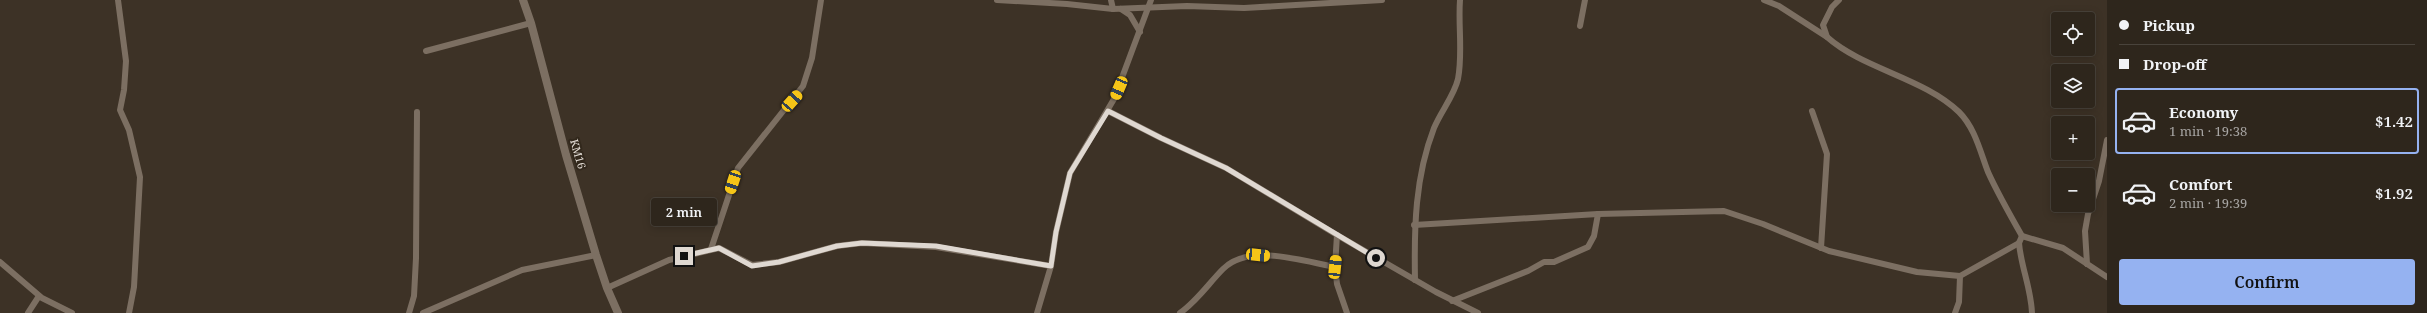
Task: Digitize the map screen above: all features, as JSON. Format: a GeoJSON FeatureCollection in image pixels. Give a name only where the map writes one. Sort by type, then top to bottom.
{"type":"FeatureCollection","features":[{"type":"Feature","properties":{"kind":"street"},"geometry":{"type":"LineString","coordinates":[[118,0],[126,61],[124,90],[120,110],[129,130],[140,177],[134,287],[130,313]]}},
{"type":"Feature","properties":{"kind":"street","name":"KM16"},"geometry":{"type":"LineString","coordinates":[[523,0],[531,23],[566,155],[596,255],[607,288],[618,313]]}},
{"type":"Feature","properties":{"kind":"street"},"geometry":{"type":"LineString","coordinates":[[711,249],[738,168],[803,86],[812,58],[821,0]]}},
{"type":"Feature","properties":{"kind":"street"},"geometry":{"type":"LineString","coordinates":[[997,0],[1066,2],[1113,9],[1147,9],[1187,6],[1244,8],[1382,0]]}},
{"type":"Feature","properties":{"kind":"street"},"geometry":{"type":"LineString","coordinates":[[1111,0],[1113,9]]}},
{"type":"Feature","properties":{"kind":"street"},"geometry":{"type":"LineString","coordinates":[[1037,313],[1051,266],[1056,232],[1070,173],[1108,111],[1140,32],[1151,0]]}},
{"type":"Feature","properties":{"kind":"street"},"geometry":{"type":"LineString","coordinates":[[1415,280],[1414,225],[1419,180],[1434,128],[1458,79],[1460,59],[1460,0]]}},
{"type":"Feature","properties":{"kind":"street"},"geometry":{"type":"LineString","coordinates":[[1580,26],[1585,0]]}},
{"type":"Feature","properties":{"kind":"street"},"geometry":{"type":"LineString","coordinates":[[1764,0],[1779,6],[1858,57],[1929,92],[1958,111],[1974,133],[2001,199],[2021,239],[2020,257],[2032,294],[2032,313]]}},
{"type":"Feature","properties":{"kind":"street"},"geometry":{"type":"LineString","coordinates":[[1827,37],[1823,25],[1832,7],[1839,0]]}},
{"type":"Feature","properties":{"kind":"street"},"geometry":{"type":"LineString","coordinates":[[1122,9],[1130,15],[1140,32]]}},
{"type":"Feature","properties":{"kind":"street"},"geometry":{"type":"LineString","coordinates":[[426,51],[531,23]]}},
{"type":"Feature","properties":{"kind":"street"},"geometry":{"type":"LineString","coordinates":[[1108,111],[1161,138],[1226,168],[1415,280],[1452,301],[1478,313]]}},
{"type":"Feature","properties":{"kind":"street"},"geometry":{"type":"LineString","coordinates":[[1812,111],[1827,154],[1820,248]]}},
{"type":"Feature","properties":{"kind":"street"},"geometry":{"type":"LineString","coordinates":[[409,313],[414,296],[416,258],[417,112]]}},
{"type":"Feature","properties":{"kind":"street"},"geometry":{"type":"LineString","coordinates":[[2087,264],[2085,231],[2088,214],[2100,181],[2107,140]]}},
{"type":"Feature","properties":{"kind":"street"},"geometry":{"type":"LineString","coordinates":[[2100,181],[2107,181]]}},
{"type":"Feature","properties":{"kind":"street"},"geometry":{"type":"LineString","coordinates":[[1414,225],[1598,214],[1724,211],[1763,224],[1820,248],[1910,271],[1960,276],[2021,239],[2052,243],[2064,248],[2107,277]]}},
{"type":"Feature","properties":{"kind":"street"},"geometry":{"type":"LineString","coordinates":[[1452,301],[1528,271],[1544,262],[1554,262],[1588,247],[1594,236],[1598,214]]}},
{"type":"Feature","properties":{"kind":"street"},"geometry":{"type":"LineString","coordinates":[[1337,235],[1335,267],[1337,284],[1347,313]]}},
{"type":"Feature","properties":{"kind":"street"},"geometry":{"type":"LineString","coordinates":[[607,288],[669,260],[719,248],[752,266],[779,262],[837,246],[862,243],[893,243],[936,246],[1051,266]]}},
{"type":"Feature","properties":{"kind":"street"},"geometry":{"type":"LineString","coordinates":[[423,313],[522,270],[596,255]]}},
{"type":"Feature","properties":{"kind":"street"},"geometry":{"type":"LineString","coordinates":[[1180,313],[1231,261],[1241,257],[1258,255],[1335,267]]}},
{"type":"Feature","properties":{"kind":"street"},"geometry":{"type":"LineString","coordinates":[[0,262],[40,296],[53,305],[72,313]]}},
{"type":"Feature","properties":{"kind":"street"},"geometry":{"type":"LineString","coordinates":[[1955,313],[1959,302],[1960,276]]}},
{"type":"Feature","properties":{"kind":"street"},"geometry":{"type":"LineString","coordinates":[[28,313],[40,296]]}},
{"type":"Feature","properties":{"kind":"route"},"geometry":{"type":"LineString","coordinates":[[684,256],[699,251],[719,248],[725,250],[745,264],[752,266],[779,262],[837,246],[862,243],[893,243],[936,246],[1051,266],[1056,232],[1067,181],[1083,150],[1108,111],[1194,154],[1226,168],[1243,180],[1376,258]]}}]}
